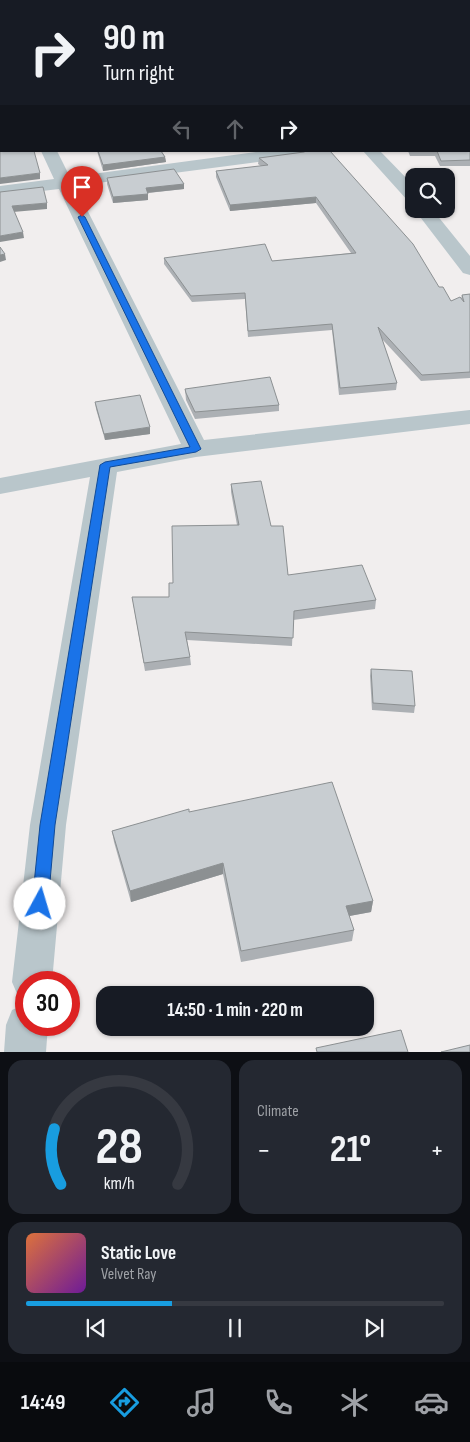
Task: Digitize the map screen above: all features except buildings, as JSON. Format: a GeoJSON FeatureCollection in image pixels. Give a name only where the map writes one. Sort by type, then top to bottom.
{"type":"FeatureCollection","features":[{"type":"Feature","properties":{"kind":"street"},"geometry":{"type":"LineString","coordinates":[[50,152],[196,449]]}},
{"type":"Feature","properties":{"kind":"street"},"geometry":{"type":"LineString","coordinates":[[0,191],[297,152]]}},
{"type":"Feature","properties":{"kind":"street"},"geometry":{"type":"LineString","coordinates":[[372,152],[405,187]]}},
{"type":"Feature","properties":{"kind":"street"},"geometry":{"type":"LineString","coordinates":[[431,218],[470,269]]}},
{"type":"Feature","properties":{"kind":"street"},"geometry":{"type":"LineString","coordinates":[[0,486],[196,449],[470,417]]}},
{"type":"Feature","properties":{"kind":"street"},"geometry":{"type":"LineString","coordinates":[[33,971],[48,825],[105,465]]}},
{"type":"Feature","properties":{"kind":"street"},"geometry":{"type":"LineString","coordinates":[[25,1052],[26,1036]]}},
{"type":"Feature","properties":{"kind":"route"},"geometry":{"type":"LineString","coordinates":[[40,904],[48,825],[105,465],[196,449],[82,217]]}}]}
